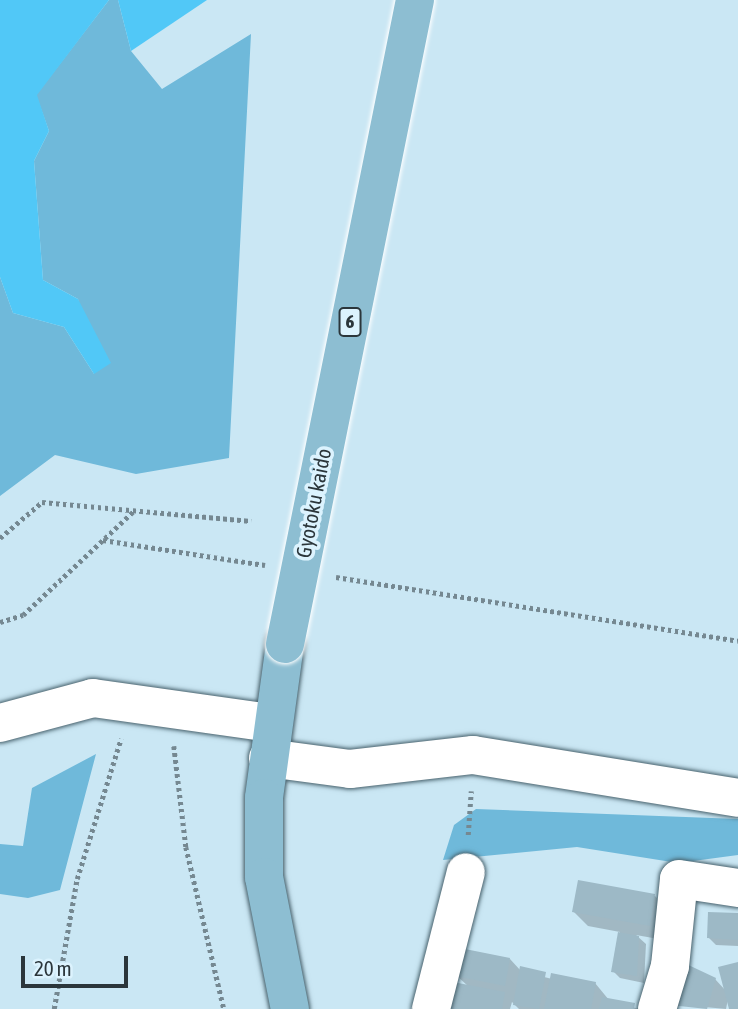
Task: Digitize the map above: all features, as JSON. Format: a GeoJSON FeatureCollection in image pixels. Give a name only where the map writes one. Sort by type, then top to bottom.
{"type":"FeatureCollection","features":[{"type":"Feature","properties":{"kind":"main road","name":"Gyotoku kaido"},"geometry":{"type":"LineString","coordinates":[[290,1009],[264,877],[270,741],[285,644],[415,0]]}},
{"type":"Feature","properties":{"kind":"street"},"geometry":{"type":"LineString","coordinates":[[0,723],[93,698],[171,709],[350,769],[473,755],[738,798]]}},
{"type":"Feature","properties":{"kind":"street"},"geometry":{"type":"LineString","coordinates":[[431,1009],[466,872]]}},
{"type":"Feature","properties":{"kind":"street"},"geometry":{"type":"LineString","coordinates":[[657,1009],[670,966],[679,879],[738,888]]}},
{"type":"Feature","properties":{"kind":"path"},"geometry":{"type":"LineString","coordinates":[[0,538],[42,502],[251,521]]}},
{"type":"Feature","properties":{"kind":"path"},"geometry":{"type":"LineString","coordinates":[[0,622],[23,615],[135,510]]}},
{"type":"Feature","properties":{"kind":"path"},"geometry":{"type":"LineString","coordinates":[[103,540],[269,566]]}},
{"type":"Feature","properties":{"kind":"path"},"geometry":{"type":"LineString","coordinates":[[324,575],[738,641]]}},
{"type":"Feature","properties":{"kind":"path"},"geometry":{"type":"LineString","coordinates":[[54,1009],[77,878],[132,704]]}},
{"type":"Feature","properties":{"kind":"path"},"geometry":{"type":"LineString","coordinates":[[171,709],[186,847],[224,1009]]}},
{"type":"Feature","properties":{"kind":"path"},"geometry":{"type":"LineString","coordinates":[[466,872],[473,755]]}},
{"type":"Feature","properties":{"kind":"shaded area"},"geometry":{"type":"Polygon","coordinates":[[[0,0],[109,0],[37,95],[49,131],[34,161],[43,280],[78,299],[111,363],[94,374],[64,327],[13,313],[0,277],[0,0]]]}},
{"type":"Feature","properties":{"kind":"shaded area"},"geometry":{"type":"Polygon","coordinates":[[[109,0],[118,0],[131,51],[162,89],[251,34],[229,458],[136,474],[55,455],[0,496],[0,277],[13,313],[64,327],[94,374],[78,299],[43,280],[34,161],[49,131],[36,95],[109,0]]]}},
{"type":"Feature","properties":{"kind":"shaded area"},"geometry":{"type":"Polygon","coordinates":[[[118,0],[207,0],[131,51],[118,0]]]}},
{"type":"Feature","properties":{"kind":"shaded area"},"geometry":{"type":"Polygon","coordinates":[[[96,754],[60,890],[28,898],[0,894],[0,844],[23,846],[32,788],[96,754]]]}},
{"type":"Feature","properties":{"kind":"shaded area"},"geometry":{"type":"Polygon","coordinates":[[[476,809],[738,819],[738,855],[678,863],[577,847],[443,860],[454,825],[476,809]]]}},
{"type":"Feature","properties":{"kind":"building"},"geometry":{"type":"Polygon","coordinates":[[[578,880],[655,894],[650,926],[572,912],[578,880]]]}},
{"type":"Feature","properties":{"kind":"building"},"geometry":{"type":"Polygon","coordinates":[[[708,912],[738,913],[738,940],[707,938],[708,912]]]}},
{"type":"Feature","properties":{"kind":"building"},"geometry":{"type":"Polygon","coordinates":[[[618,932],[639,936],[637,976],[611,972],[618,932]]]}},
{"type":"Feature","properties":{"kind":"building"},"geometry":{"type":"Polygon","coordinates":[[[460,948],[510,958],[505,986],[455,976],[460,948]]]}},
{"type":"Feature","properties":{"kind":"building"},"geometry":{"type":"Polygon","coordinates":[[[682,962],[716,978],[707,1009],[670,1005],[682,962]]]}},
{"type":"Feature","properties":{"kind":"building"},"geometry":{"type":"Polygon","coordinates":[[[738,962],[738,1009],[729,1009],[718,967],[738,962]]]}},
{"type":"Feature","properties":{"kind":"building"},"geometry":{"type":"Polygon","coordinates":[[[520,966],[546,972],[539,1009],[513,1005],[520,966]]]}},
{"type":"Feature","properties":{"kind":"building"},"geometry":{"type":"Polygon","coordinates":[[[551,973],[596,982],[591,1009],[544,1009],[551,973]]]}},
{"type":"Feature","properties":{"kind":"building"},"geometry":{"type":"Polygon","coordinates":[[[453,982],[505,992],[502,1009],[450,1009],[453,982]]]}},
{"type":"Feature","properties":{"kind":"building"},"geometry":{"type":"Polygon","coordinates":[[[602,997],[635,1003],[634,1009],[599,1009],[602,997]]]}}]}
